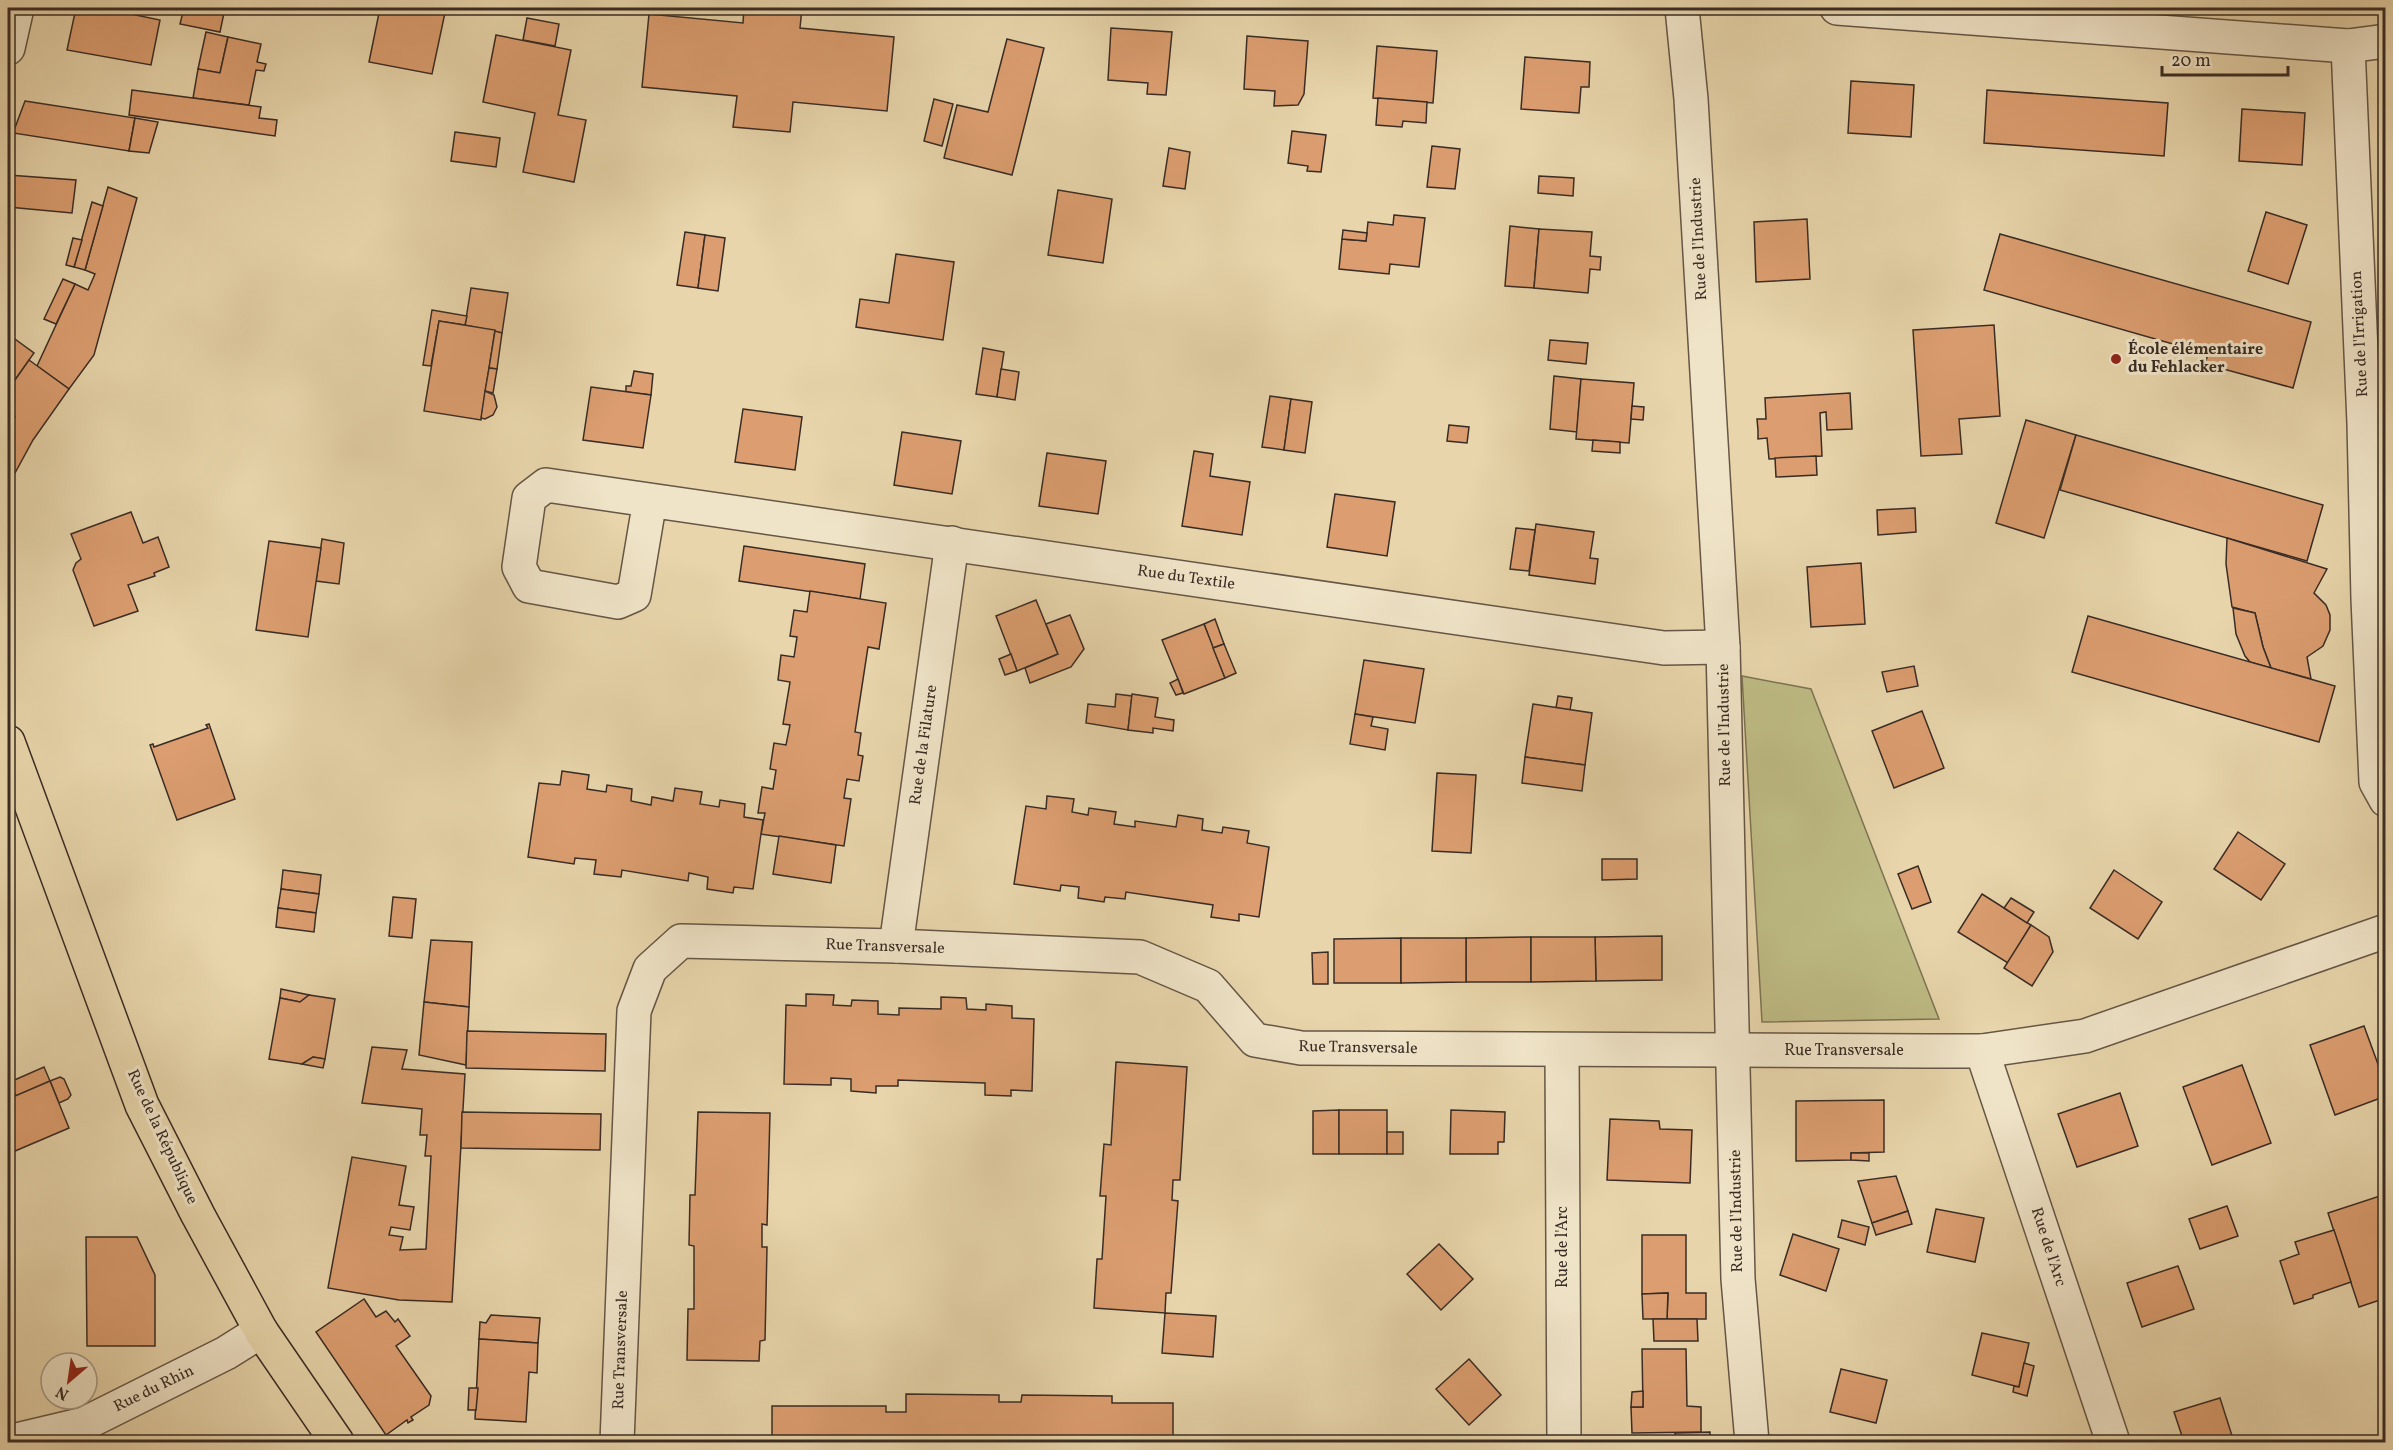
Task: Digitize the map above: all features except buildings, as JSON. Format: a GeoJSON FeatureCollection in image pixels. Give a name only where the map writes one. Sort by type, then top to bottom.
{"type":"FeatureCollection","features":[{"type":"Feature","properties":{"kind":"main road","name":"Rue de la République"},"geometry":{"type":"LineString","coordinates":[[8,742],[142,1105],[261,1331],[337,1443]]}},
{"type":"Feature","properties":{"kind":"street"},"geometry":{"type":"LineString","coordinates":[[8,48],[17,8]]}},
{"type":"Feature","properties":{"kind":"street","name":"Rue de l'Industrie"},"geometry":{"type":"LineString","coordinates":[[1682,8],[1691,99],[1723,646],[1738,1279],[1752,1443]]}},
{"type":"Feature","properties":{"kind":"street"},"geometry":{"type":"LineString","coordinates":[[1837,8],[2348,46],[2385,41]]}},
{"type":"Feature","properties":{"kind":"street","name":"Rue de l'Irrigation"},"geometry":{"type":"LineString","coordinates":[[2348,46],[2376,782],[2385,800]]}},
{"type":"Feature","properties":{"kind":"street","name":"Rue du Textile"},"geometry":{"type":"LineString","coordinates":[[650,500],[634,595],[618,602],[529,586],[519,567],[529,498],[546,485],[952,543],[1664,648],[1723,646]]}},
{"type":"Feature","properties":{"kind":"street","name":"Rue de la Filature"},"geometry":{"type":"LineString","coordinates":[[896,946],[952,543]]}},
{"type":"Feature","properties":{"kind":"street","name":"Rue Transversale"},"geometry":{"type":"LineString","coordinates":[[617,1443],[634,1011],[650,969],[681,941],[896,946],[1140,957],[1208,986],[1255,1040],[1300,1048],[1733,1052],[1982,1051],[2085,1036],[2385,931]]}},
{"type":"Feature","properties":{"kind":"street","name":"Rue de l'Arc"},"geometry":{"type":"LineString","coordinates":[[1562,1051],[1564,1443]]}},
{"type":"Feature","properties":{"kind":"street","name":"Rue de l'Arc"},"geometry":{"type":"LineString","coordinates":[[1982,1051],[2113,1443]]}},
{"type":"Feature","properties":{"kind":"street","name":"Rue du Rhin"},"geometry":{"type":"LineString","coordinates":[[8,1442],[84,1424],[226,1353],[261,1331]]}},
{"type":"Feature","properties":{"kind":"shaded area"},"geometry":{"type":"Polygon","coordinates":[[[1742,676],[1811,689],[1939,1019],[1762,1022],[1742,676]]]}},
{"type":"Feature","properties":{"kind":"place","name":"École élémentaire du Fehlacker"},"geometry":{"type":"Point","coordinates":[2116,359]}}]}
